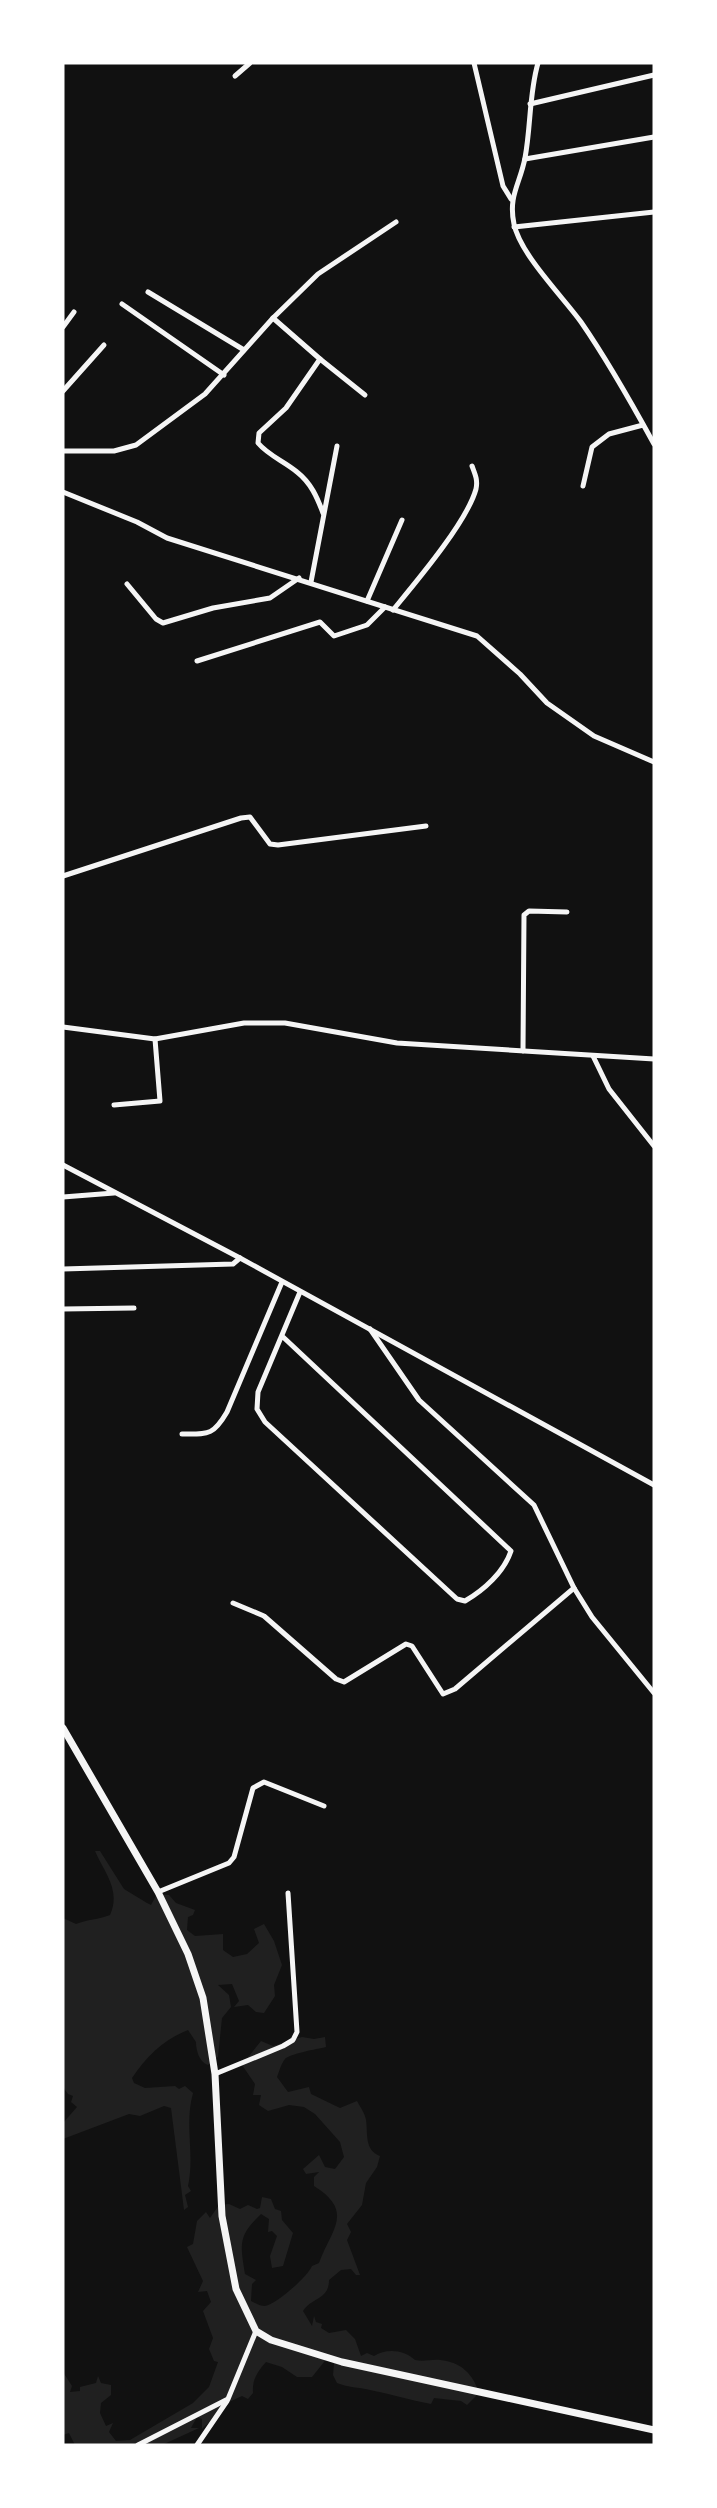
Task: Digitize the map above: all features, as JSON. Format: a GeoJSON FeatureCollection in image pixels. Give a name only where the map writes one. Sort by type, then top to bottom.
{"type":"FeatureCollection","features":[{"type":"Feature","properties":{"kind":"main road"},"geometry":{"type":"LineString","coordinates":[[63,1728],[158,1892],[188,1954],[203,1998],[215,2074],[222,2216],[236,2289],[256,2331],[271,2340],[342,2362],[654,2430]]}},
{"type":"Feature","properties":{"kind":"street"},"geometry":{"type":"LineString","coordinates":[[235,76],[250,63]]}},
{"type":"Feature","properties":{"kind":"street"},"geometry":{"type":"LineString","coordinates":[[474,63],[503,186],[511,199]]}},
{"type":"Feature","properties":{"kind":"street"},"geometry":{"type":"LineString","coordinates":[[538,63],[530,104],[525,159],[511,199],[514,227],[534,261],[580,321],[613,370],[654,444]]}},
{"type":"Feature","properties":{"kind":"street"},"geometry":{"type":"LineString","coordinates":[[530,104],[654,75]]}},
{"type":"Feature","properties":{"kind":"street"},"geometry":{"type":"LineString","coordinates":[[525,159],[654,137]]}},
{"type":"Feature","properties":{"kind":"street"},"geometry":{"type":"LineString","coordinates":[[514,227],[654,212]]}},
{"type":"Feature","properties":{"kind":"street"},"geometry":{"type":"LineString","coordinates":[[63,451],[128,449],[205,394],[273,318],[333,262],[396,222]]}},
{"type":"Feature","properties":{"kind":"street"},"geometry":{"type":"LineString","coordinates":[[148,292],[244,350]]}},
{"type":"Feature","properties":{"kind":"street"},"geometry":{"type":"LineString","coordinates":[[122,304],[224,375]]}},
{"type":"Feature","properties":{"kind":"street"},"geometry":{"type":"LineString","coordinates":[[63,327],[74,312]]}},
{"type":"Feature","properties":{"kind":"street"},"geometry":{"type":"LineString","coordinates":[[273,318],[365,395]]}},
{"type":"Feature","properties":{"kind":"street"},"geometry":{"type":"LineString","coordinates":[[63,391],[104,345]]}},
{"type":"Feature","properties":{"kind":"street"},"geometry":{"type":"LineString","coordinates":[[320,359],[286,408],[259,433],[258,442],[270,455],[298,472],[314,490],[323,513]]}},
{"type":"Feature","properties":{"kind":"street"},"geometry":{"type":"LineString","coordinates":[[583,486],[592,447],[609,434],[644,425]]}},
{"type":"Feature","properties":{"kind":"street"},"geometry":{"type":"LineString","coordinates":[[311,582],[337,446]]}},
{"type":"Feature","properties":{"kind":"street"},"geometry":{"type":"LineString","coordinates":[[393,610],[464,514],[476,489],[477,478],[472,466]]}},
{"type":"Feature","properties":{"kind":"street"},"geometry":{"type":"LineString","coordinates":[[63,492],[137,522],[167,538],[477,636],[556,710],[594,736],[654,762]]}},
{"type":"Feature","properties":{"kind":"street"},"geometry":{"type":"LineString","coordinates":[[367,601],[402,520]]}},
{"type":"Feature","properties":{"kind":"street"},"geometry":{"type":"LineString","coordinates":[[127,584],[156,619],[164,622],[213,608],[270,598],[298,578]]}},
{"type":"Feature","properties":{"kind":"street"},"geometry":{"type":"LineString","coordinates":[[197,662],[320,622],[334,636],[367,625],[385,607]]}},
{"type":"Feature","properties":{"kind":"street"},"geometry":{"type":"LineString","coordinates":[[63,876],[250,817],[270,844],[278,845],[426,826]]}},
{"type":"Feature","properties":{"kind":"street"},"geometry":{"type":"LineString","coordinates":[[523,1051],[525,915],[529,911],[567,912]]}},
{"type":"Feature","properties":{"kind":"street"},"geometry":{"type":"LineString","coordinates":[[63,1027],[155,1039],[244,1023],[285,1023],[398,1043],[654,1059]]}},
{"type":"Feature","properties":{"kind":"street"},"geometry":{"type":"LineString","coordinates":[[114,1105],[159,1101],[155,1039]]}},
{"type":"Feature","properties":{"kind":"street"},"geometry":{"type":"LineString","coordinates":[[593,1056],[609,1089],[654,1146]]}},
{"type":"Feature","properties":{"kind":"street"},"geometry":{"type":"LineString","coordinates":[[63,1165],[240,1258],[654,1485]]}},
{"type":"Feature","properties":{"kind":"street"},"geometry":{"type":"LineString","coordinates":[[63,1197],[116,1193]]}},
{"type":"Feature","properties":{"kind":"street"},"geometry":{"type":"LineString","coordinates":[[63,1269],[233,1264],[240,1258]]}},
{"type":"Feature","properties":{"kind":"street"},"geometry":{"type":"LineString","coordinates":[[182,1434],[208,1434],[218,1428],[227,1412],[282,1282]]}},
{"type":"Feature","properties":{"kind":"street"},"geometry":{"type":"LineString","coordinates":[[282,1336],[511,1551],[507,1565],[475,1596],[465,1601],[457,1599],[265,1422],[257,1409],[258,1392],[300,1292]]}},
{"type":"Feature","properties":{"kind":"street"},"geometry":{"type":"LineString","coordinates":[[63,1309],[134,1308]]}},
{"type":"Feature","properties":{"kind":"street"},"geometry":{"type":"LineString","coordinates":[[369,1328],[419,1400],[534,1505],[574,1588],[592,1617],[654,1693]]}},
{"type":"Feature","properties":{"kind":"street"},"geometry":{"type":"LineString","coordinates":[[233,1603],[264,1616],[336,1679],[345,1682],[406,1644],[412,1646],[442,1694],[455,1689],[574,1588]]}},
{"type":"Feature","properties":{"kind":"street"},"geometry":{"type":"LineString","coordinates":[[158,1892],[229,1863],[234,1857],[253,1788],[259,1784],[264,1782],[324,1806]]}},
{"type":"Feature","properties":{"kind":"street"},"geometry":{"type":"LineString","coordinates":[[215,2074],[282,2046],[293,2040],[297,2032],[288,1893]]}},
{"type":"Feature","properties":{"kind":"street"},"geometry":{"type":"LineString","coordinates":[[197,2445],[228,2399],[256,2331]]}},
{"type":"Feature","properties":{"kind":"street"},"geometry":{"type":"LineString","coordinates":[[138,2445],[228,2399]]}},
{"type":"Feature","properties":{"kind":"shaded area"},"geometry":{"type":"Polygon","coordinates":[[[95,1851],[100,1851],[124,1889],[147,1903],[151,1905],[157,1894],[169,1895],[176,1903],[195,1910],[193,1915],[188,1917],[187,1930],[195,1936],[223,1934],[223,1950],[233,1957],[247,1954],[259,1943],[254,1929],[264,1924],[274,1941],[282,1965],[274,1985],[275,1996],[264,2013],[256,2012],[248,2005],[234,2007],[239,2001],[232,1984],[218,1985],[229,1995],[231,2007],[222,2018],[218,2057],[208,2065],[200,2059],[196,2042],[188,2030],[156,2050],[132,2078],[134,2083],[145,2088],[175,2086],[179,2089],[185,2086],[193,2093],[189,2117],[190,2174],[188,2186],[191,2191],[185,2195],[188,2207],[184,2210],[171,2108],[164,2106],[140,2116],[129,2114],[63,2139],[63,2123],[77,2107],[71,2102],[73,2096],[68,2094],[63,2087],[63,1918],[76,1924],[110,1915],[114,1898],[113,1890],[95,1851]]]}},
{"type":"Feature","properties":{"kind":"shaded area"},"geometry":{"type":"Polygon","coordinates":[[[302,2037],[314,2039],[325,2037],[326,2047],[288,2057],[282,2063],[277,2077],[288,2092],[309,2087],[311,2094],[340,2108],[357,2101],[364,2112],[371,2150],[380,2156],[377,2167],[366,2183],[362,2205],[347,2224],[351,2232],[347,2240],[360,2275],[356,2275],[351,2269],[341,2270],[329,2280],[323,2295],[303,2311],[312,2326],[314,2316],[316,2322],[322,2324],[321,2328],[329,2333],[346,2330],[355,2339],[361,2356],[367,2353],[374,2356],[395,2351],[415,2360],[440,2360],[454,2363],[470,2375],[479,2393],[467,2405],[461,2401],[434,2398],[431,2404],[337,2383],[333,2375],[334,2364],[328,2357],[312,2377],[297,2377],[282,2367],[266,2362],[256,2376],[253,2393],[248,2399],[242,2396],[229,2402],[202,2429],[202,2419],[197,2417],[191,2428],[199,2428],[162,2445],[75,2445],[69,2433],[63,2435],[63,2372],[72,2386],[70,2392],[80,2391],[80,2387],[96,2383],[98,2376],[101,2383],[111,2385],[111,2395],[101,2403],[100,2413],[106,2426],[113,2423],[109,2432],[116,2441],[130,2440],[193,2403],[209,2387],[218,2362],[214,2361],[209,2349],[213,2338],[203,2311],[211,2302],[207,2291],[198,2292],[203,2281],[187,2247],[193,2244],[197,2221],[206,2212],[210,2218],[219,2205],[229,2204],[240,2209],[248,2205],[257,2209],[260,2208],[262,2197],[271,2199],[275,2209],[281,2211],[282,2220],[293,2233],[283,2266],[272,2268],[270,2256],[277,2236],[272,2231],[268,2232],[269,2219],[261,2214],[248,2228],[242,2241],[245,2274],[256,2280],[252,2284],[251,2301],[261,2306],[270,2304],[284,2295],[299,2283],[312,2266],[319,2263],[333,2231],[337,2213],[327,2195],[314,2186],[314,2177],[319,2172],[306,2174],[303,2169],[319,2155],[325,2167],[335,2169],[344,2157],[340,2142],[315,2114],[304,2107],[289,2105],[268,2111],[259,2105],[261,2095],[253,2095],[255,2084],[242,2065],[261,2041],[273,2046],[302,2037]]]}}]}
